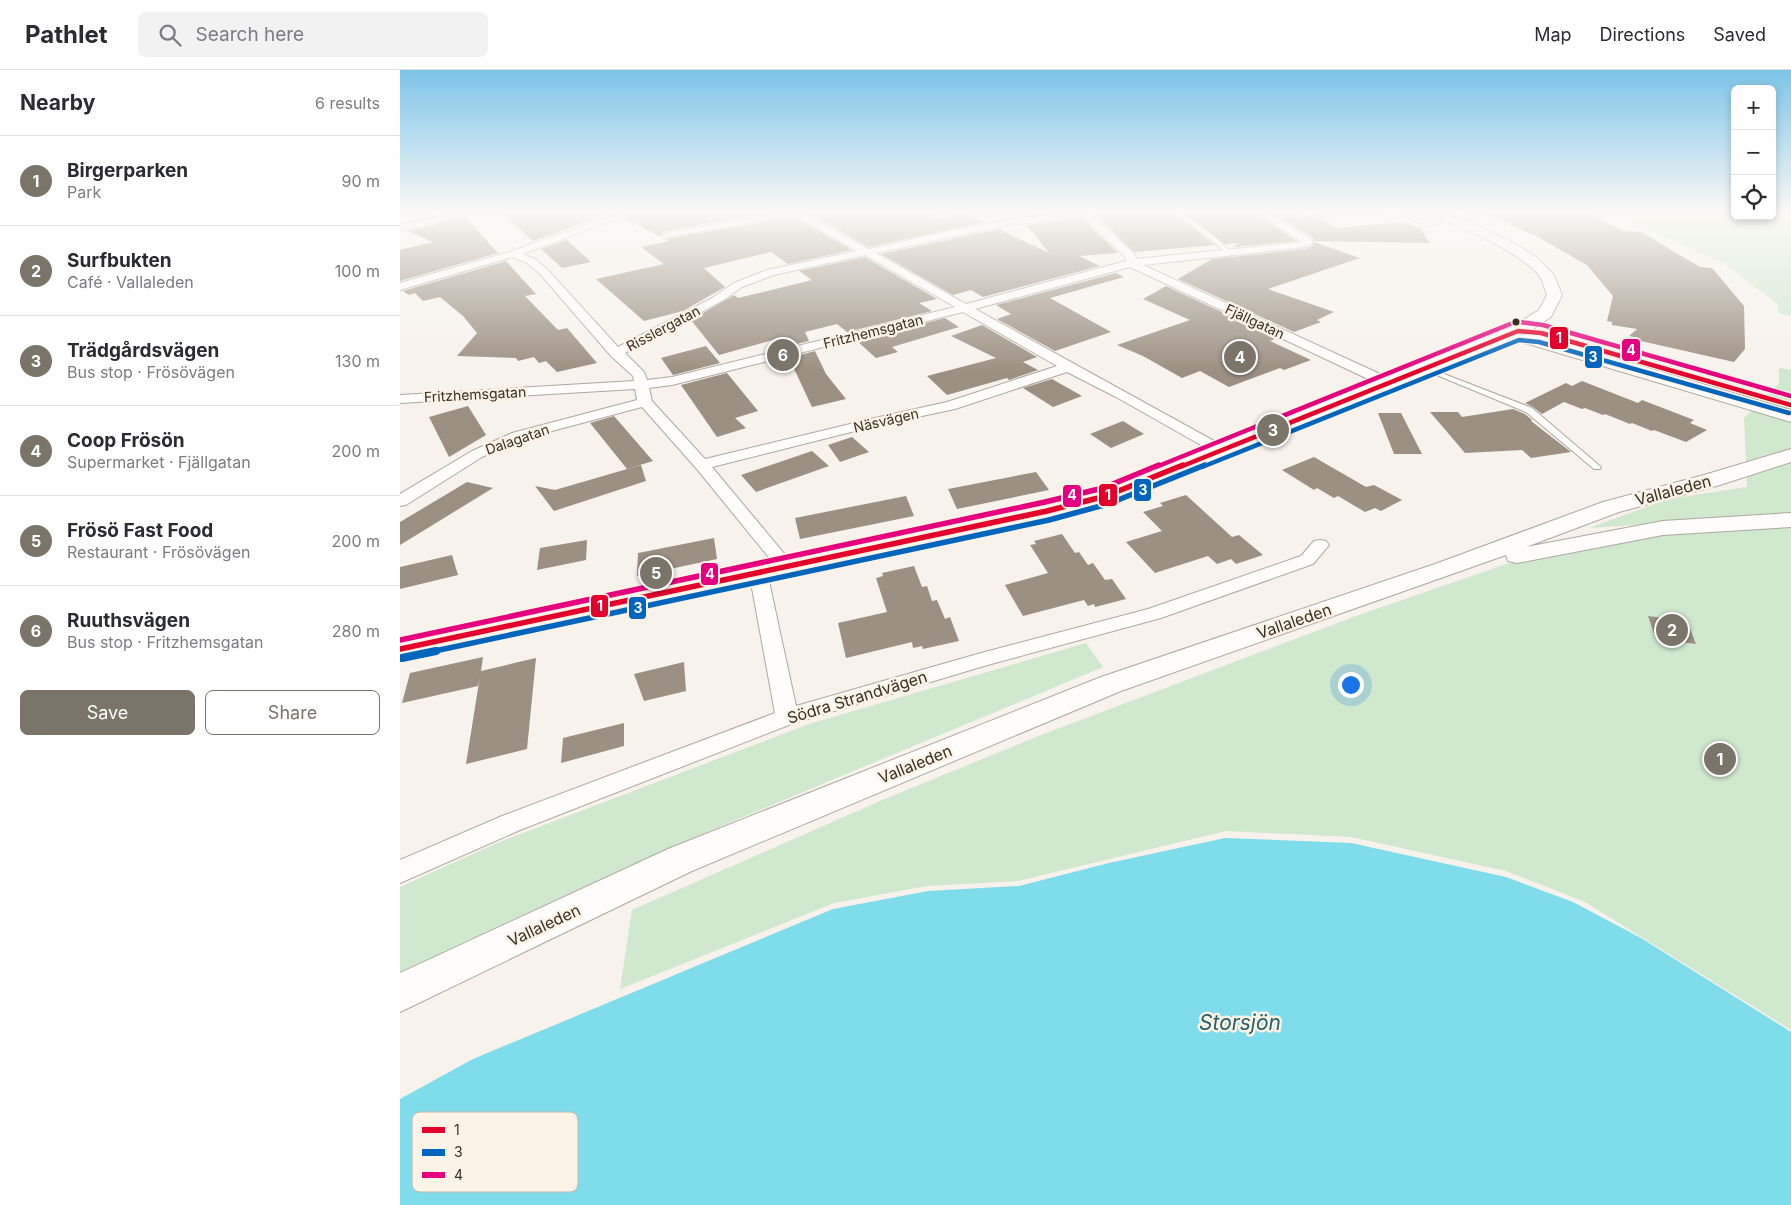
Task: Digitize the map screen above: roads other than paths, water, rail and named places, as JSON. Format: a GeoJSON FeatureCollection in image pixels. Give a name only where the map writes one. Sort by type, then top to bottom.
{"type":"FeatureCollection","features":[{"type":"Feature","properties":{"kind":"street"},"geometry":{"type":"LineString","coordinates":[[400,287],[471,266]]}},
{"type":"Feature","properties":{"kind":"street"},"geometry":{"type":"LineString","coordinates":[[537,266],[616,353],[639,375],[644,402],[702,465],[786,567]]}},
{"type":"Feature","properties":{"kind":"street","name":"Risslergatan"},"geometry":{"type":"LineString","coordinates":[[616,353],[716,300],[738,285],[771,272],[800,266]]}},
{"type":"Feature","properties":{"kind":"street"},"geometry":{"type":"LineString","coordinates":[[891,266],[1068,367],[1122,394],[1220,450]]}},
{"type":"Feature","properties":{"kind":"street","name":"Fritzhemsgatan"},"geometry":{"type":"LineString","coordinates":[[400,399],[642,385],[672,381],[965,308],[1120,266]]}},
{"type":"Feature","properties":{"kind":"street","name":"Fjällgatan"},"geometry":{"type":"LineString","coordinates":[[1137,266],[1388,383]]}},
{"type":"Feature","properties":{"kind":"street"},"geometry":{"type":"LineString","coordinates":[[400,649],[1048,511],[1106,496],[1192,463],[1535,323],[1549,312],[1554,291],[1552,282],[1538,266]]}},
{"type":"Feature","properties":{"kind":"street"},"geometry":{"type":"LineString","coordinates":[[1549,312],[1562,329],[1572,335],[1665,374],[1791,416]]}},
{"type":"Feature","properties":{"kind":"street"},"geometry":{"type":"LineString","coordinates":[[1518,331],[1531,339],[1588,356],[1791,405]]}},
{"type":"Feature","properties":{"kind":"street"},"geometry":{"type":"LineString","coordinates":[[1518,331],[1541,333],[1624,357]]}},
{"type":"Feature","properties":{"kind":"street"},"geometry":{"type":"LineString","coordinates":[[1452,357],[1520,348],[1537,348],[1588,356]]}},
{"type":"Feature","properties":{"kind":"street","name":"Näsvägen"},"geometry":{"type":"LineString","coordinates":[[702,465],[875,422],[950,406],[1068,367]]}},
{"type":"Feature","properties":{"kind":"street","name":"Dalagatan"},"geometry":{"type":"LineString","coordinates":[[400,501],[477,454],[517,436],[644,402]]}},
{"type":"Feature","properties":{"kind":"street","name":"Vallaleden"},"geometry":{"type":"LineString","coordinates":[[400,993],[680,860],[1102,687],[1444,569],[1611,506],[1712,480],[1791,455]]}},
{"type":"Feature","properties":{"kind":"street","name":"Vallaleden"},"geometry":{"type":"LineString","coordinates":[[1444,569],[1663,528],[1791,520]]}},
{"type":"Feature","properties":{"kind":"street","name":"Södra Strandvägen"},"geometry":{"type":"LineString","coordinates":[[400,872],[511,823],[788,717],[981,660],[1154,614],[1307,560],[1320,545]]}},
{"type":"Feature","properties":{"kind":"street"},"geometry":{"type":"LineString","coordinates":[[758,572],[788,717]]}},
{"type":"Feature","properties":{"kind":"lane"},"geometry":{"type":"LineString","coordinates":[[1424,368],[1529,410],[1597,467]]}},
{"type":"Feature","properties":{"kind":"water","name":"Storsjön"},"geometry":{"type":"Polygon","coordinates":[[[1225,838],[1351,843],[1506,877],[1573,902],[1641,938],[1791,1032],[1791,1205],[400,1205],[400,1099],[473,1059],[833,909],[928,891],[1019,886],[1109,863],[1225,838]]]}},
{"type":"Feature","properties":{"kind":"place","name":"Ruuthsvägen"},"geometry":{"type":"Point","coordinates":[783,355]}},
{"type":"Feature","properties":{"kind":"place","name":"Coop Frösön"},"geometry":{"type":"Point","coordinates":[1240,357]}},
{"type":"Feature","properties":{"kind":"place","name":"Trädgårdsvägen"},"geometry":{"type":"Point","coordinates":[1273,430]}},
{"type":"Feature","properties":{"kind":"place","name":"Frösö Fast Food"},"geometry":{"type":"Point","coordinates":[656,573]}},
{"type":"Feature","properties":{"kind":"place","name":"Surfbukten"},"geometry":{"type":"Point","coordinates":[1672,630]}},
{"type":"Feature","properties":{"kind":"place","name":"Birgerparken"},"geometry":{"type":"Point","coordinates":[1720,759]}}]}
